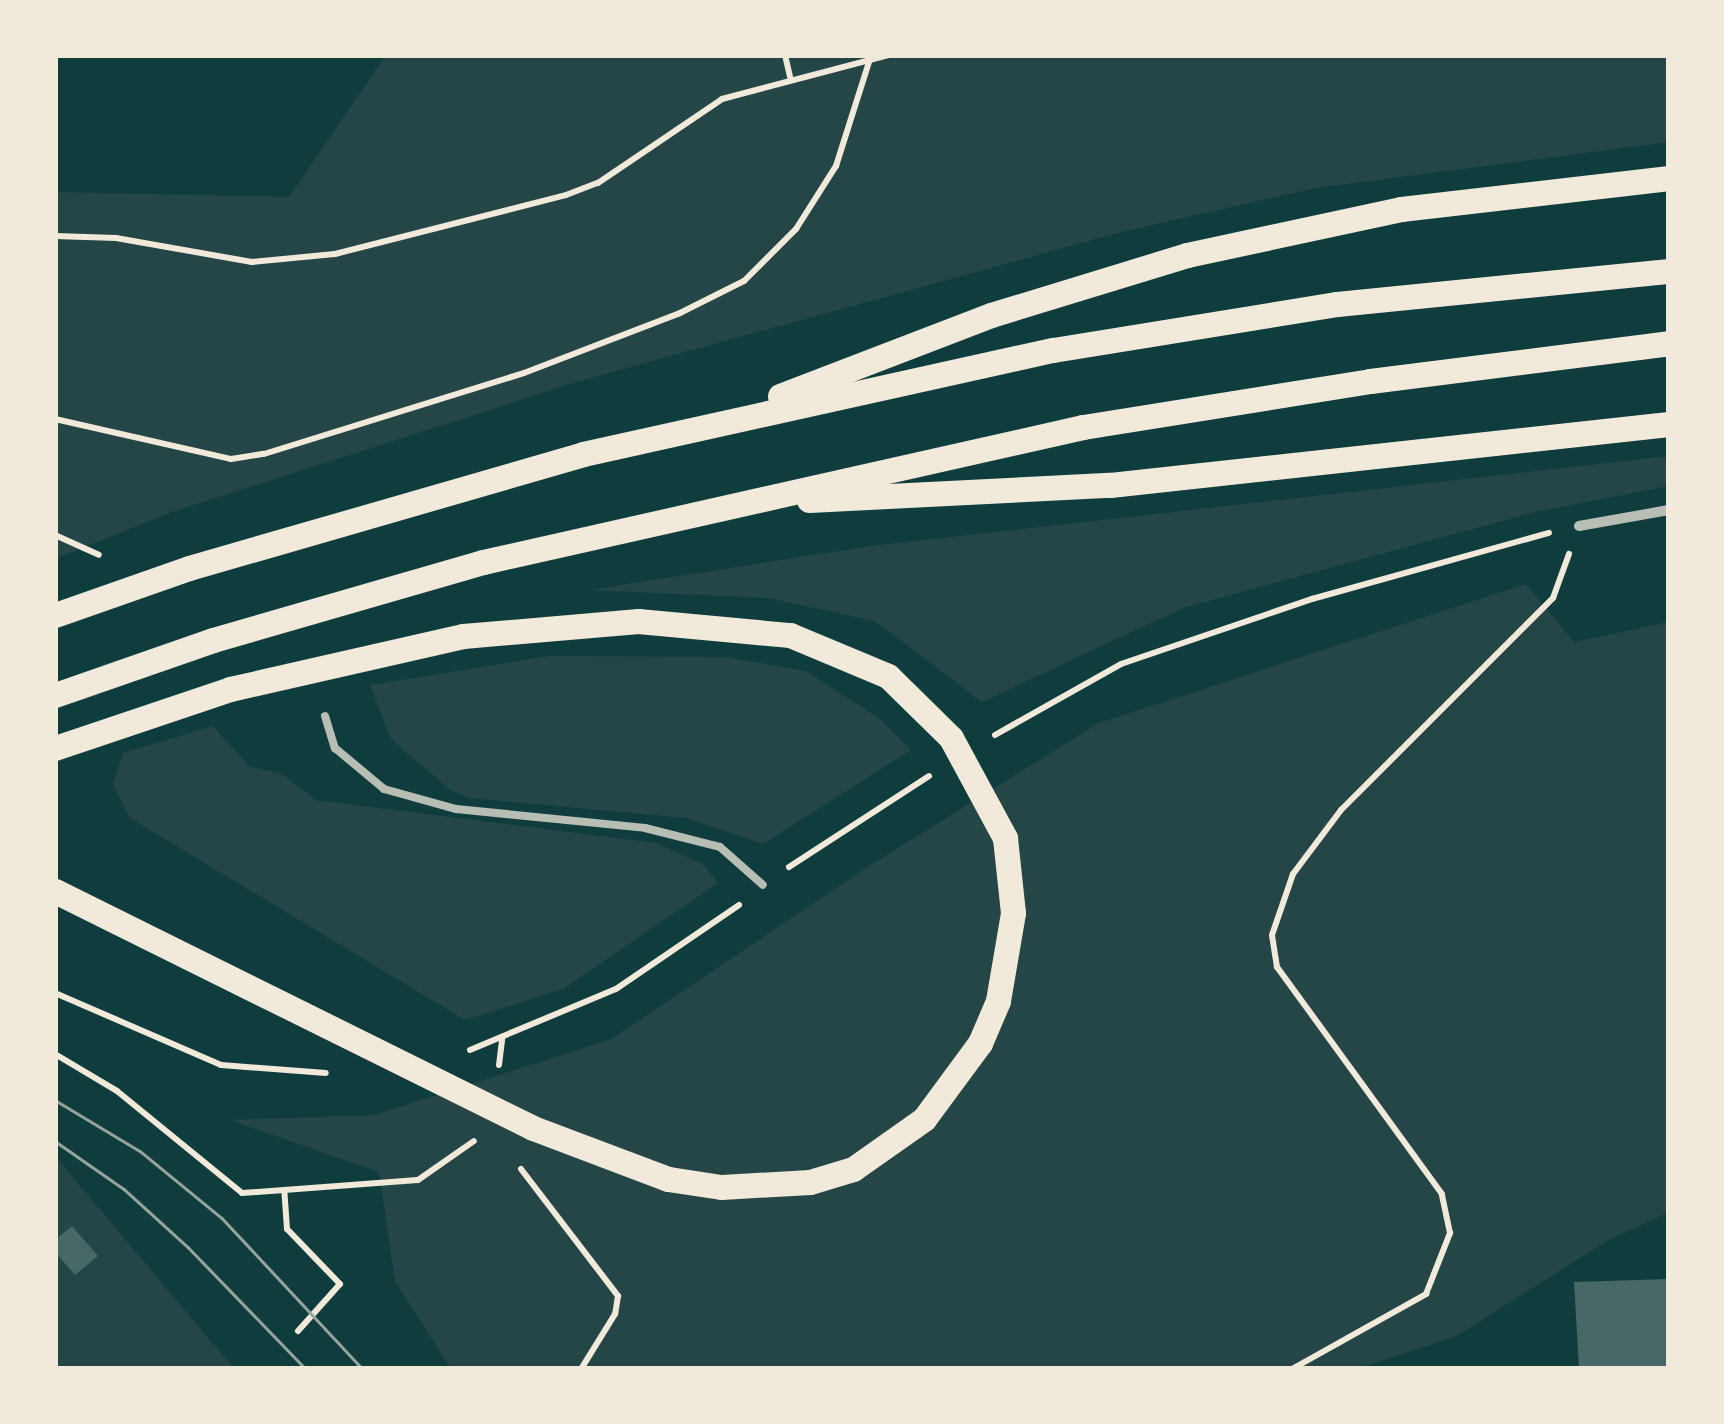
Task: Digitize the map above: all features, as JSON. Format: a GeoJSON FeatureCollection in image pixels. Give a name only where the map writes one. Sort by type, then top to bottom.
{"type":"FeatureCollection","features":[{"type":"Feature","properties":{"kind":"main road"},"geometry":{"type":"LineString","coordinates":[[700,426],[991,315],[1187,255],[1401,209],[1669,178]]}},
{"type":"Feature","properties":{"kind":"main road"},"geometry":{"type":"LineString","coordinates":[[55,616],[190,568],[400,504],[700,426],[1053,350],[1318,307],[1669,271]]}},
{"type":"Feature","properties":{"kind":"main road"},"geometry":{"type":"LineString","coordinates":[[55,695],[213,640],[483,562],[1083,427],[1370,380],[1669,343]]}},
{"type":"Feature","properties":{"kind":"main road"},"geometry":{"type":"LineString","coordinates":[[740,504],[1110,485],[1669,424]]}},
{"type":"Feature","properties":{"kind":"main road"},"geometry":{"type":"LineString","coordinates":[[55,748],[230,689],[463,636],[638,621],[790,635],[856,659],[917,699],[974,771],[1005,838],[1014,913],[998,1000],[980,1043],[958,1080],[894,1146],[854,1169],[810,1182],[721,1187],[668,1179],[533,1128],[55,891]]}},
{"type":"Feature","properties":{"kind":"street"},"geometry":{"type":"LineString","coordinates":[[1580,526],[1669,510]]}},
{"type":"Feature","properties":{"kind":"lane"},"geometry":{"type":"LineString","coordinates":[[324,716],[335,748],[384,789],[456,810],[645,828],[720,847],[764,885]]}},
{"type":"Feature","properties":{"kind":"path"},"geometry":{"type":"LineString","coordinates":[[785,55],[790,78]]}},
{"type":"Feature","properties":{"kind":"path"},"geometry":{"type":"LineString","coordinates":[[55,236],[116,238],[252,262],[335,254],[598,183],[705,108],[790,78],[888,55]]}},
{"type":"Feature","properties":{"kind":"path"},"geometry":{"type":"LineString","coordinates":[[55,419],[231,458],[264,454],[524,373],[680,314],[744,281],[796,229],[836,166],[869,62]]}},
{"type":"Feature","properties":{"kind":"path"},"geometry":{"type":"LineString","coordinates":[[1014,723],[1121,664],[1188,640],[1488,547],[1580,526]]}},
{"type":"Feature","properties":{"kind":"path"},"geometry":{"type":"LineString","coordinates":[[1292,1369],[1426,1294],[1450,1233],[1442,1194],[1278,968],[1272,935],[1293,874],[1341,810],[1553,598],[1580,526]]}},
{"type":"Feature","properties":{"kind":"path"},"geometry":{"type":"LineString","coordinates":[[452,1056],[616,988],[923,780]]}},
{"type":"Feature","properties":{"kind":"path"},"geometry":{"type":"LineString","coordinates":[[55,992],[101,1018],[221,1065],[338,1073]]}},
{"type":"Feature","properties":{"kind":"path"},"geometry":{"type":"LineString","coordinates":[[55,1054],[117,1090],[242,1192],[418,1180],[480,1138]]}},
{"type":"Feature","properties":{"kind":"path"},"geometry":{"type":"LineString","coordinates":[[512,1158],[614,1282],[615,1314],[581,1369]]}},
{"type":"Feature","properties":{"kind":"path"},"geometry":{"type":"LineString","coordinates":[[284,1190],[286,1229],[340,1284],[298,1331]]}},
{"type":"Feature","properties":{"kind":"shaded area"},"geometry":{"type":"Polygon","coordinates":[[[386,55],[1669,55],[1669,142],[1316,188],[1125,231],[580,381],[172,512],[55,559],[55,192],[289,197],[386,55]]]}},
{"type":"Feature","properties":{"kind":"shaded area"},"geometry":{"type":"Polygon","coordinates":[[[1669,456],[1669,486],[1535,512],[1183,608],[982,702],[875,621],[768,598],[589,590],[871,546],[1669,456]]]}},
{"type":"Feature","properties":{"kind":"shaded area"},"geometry":{"type":"Polygon","coordinates":[[[1526,584],[1574,642],[1669,622],[1669,1212],[1607,1241],[1455,1337],[1356,1369],[451,1369],[395,1281],[379,1172],[230,1120],[375,1115],[611,1039],[869,866],[1099,723],[1526,584]]]}},
{"type":"Feature","properties":{"kind":"shaded area"},"geometry":{"type":"Polygon","coordinates":[[[548,656],[726,657],[806,671],[880,719],[911,750],[763,844],[686,818],[469,798],[450,790],[391,739],[370,685],[548,656]]]}},
{"type":"Feature","properties":{"kind":"shaded area"},"geometry":{"type":"Polygon","coordinates":[[[213,726],[249,766],[282,774],[316,800],[656,843],[704,865],[718,883],[563,989],[465,1020],[130,818],[113,784],[123,753],[213,726]]]}},
{"type":"Feature","properties":{"kind":"shaded area"},"geometry":{"type":"Polygon","coordinates":[[[55,1156],[204,1333],[235,1369],[55,1369],[55,1156]]]}},
{"type":"Feature","properties":{"kind":"building"},"geometry":{"type":"Polygon","coordinates":[[[72,1226],[98,1256],[75,1275],[55,1252],[55,1240],[72,1226]]]}},
{"type":"Feature","properties":{"kind":"building"},"geometry":{"type":"Polygon","coordinates":[[[1669,1279],[1669,1369],[1579,1369],[1574,1282],[1669,1279]]]}},
{"type":"Feature","properties":{"kind":"tram line"},"geometry":{"type":"LineString","coordinates":[[55,1100],[140,1151],[222,1218],[363,1369]]}},
{"type":"Feature","properties":{"kind":"tram line"},"geometry":{"type":"LineString","coordinates":[[55,1141],[124,1189],[188,1247],[306,1369]]}}]}
